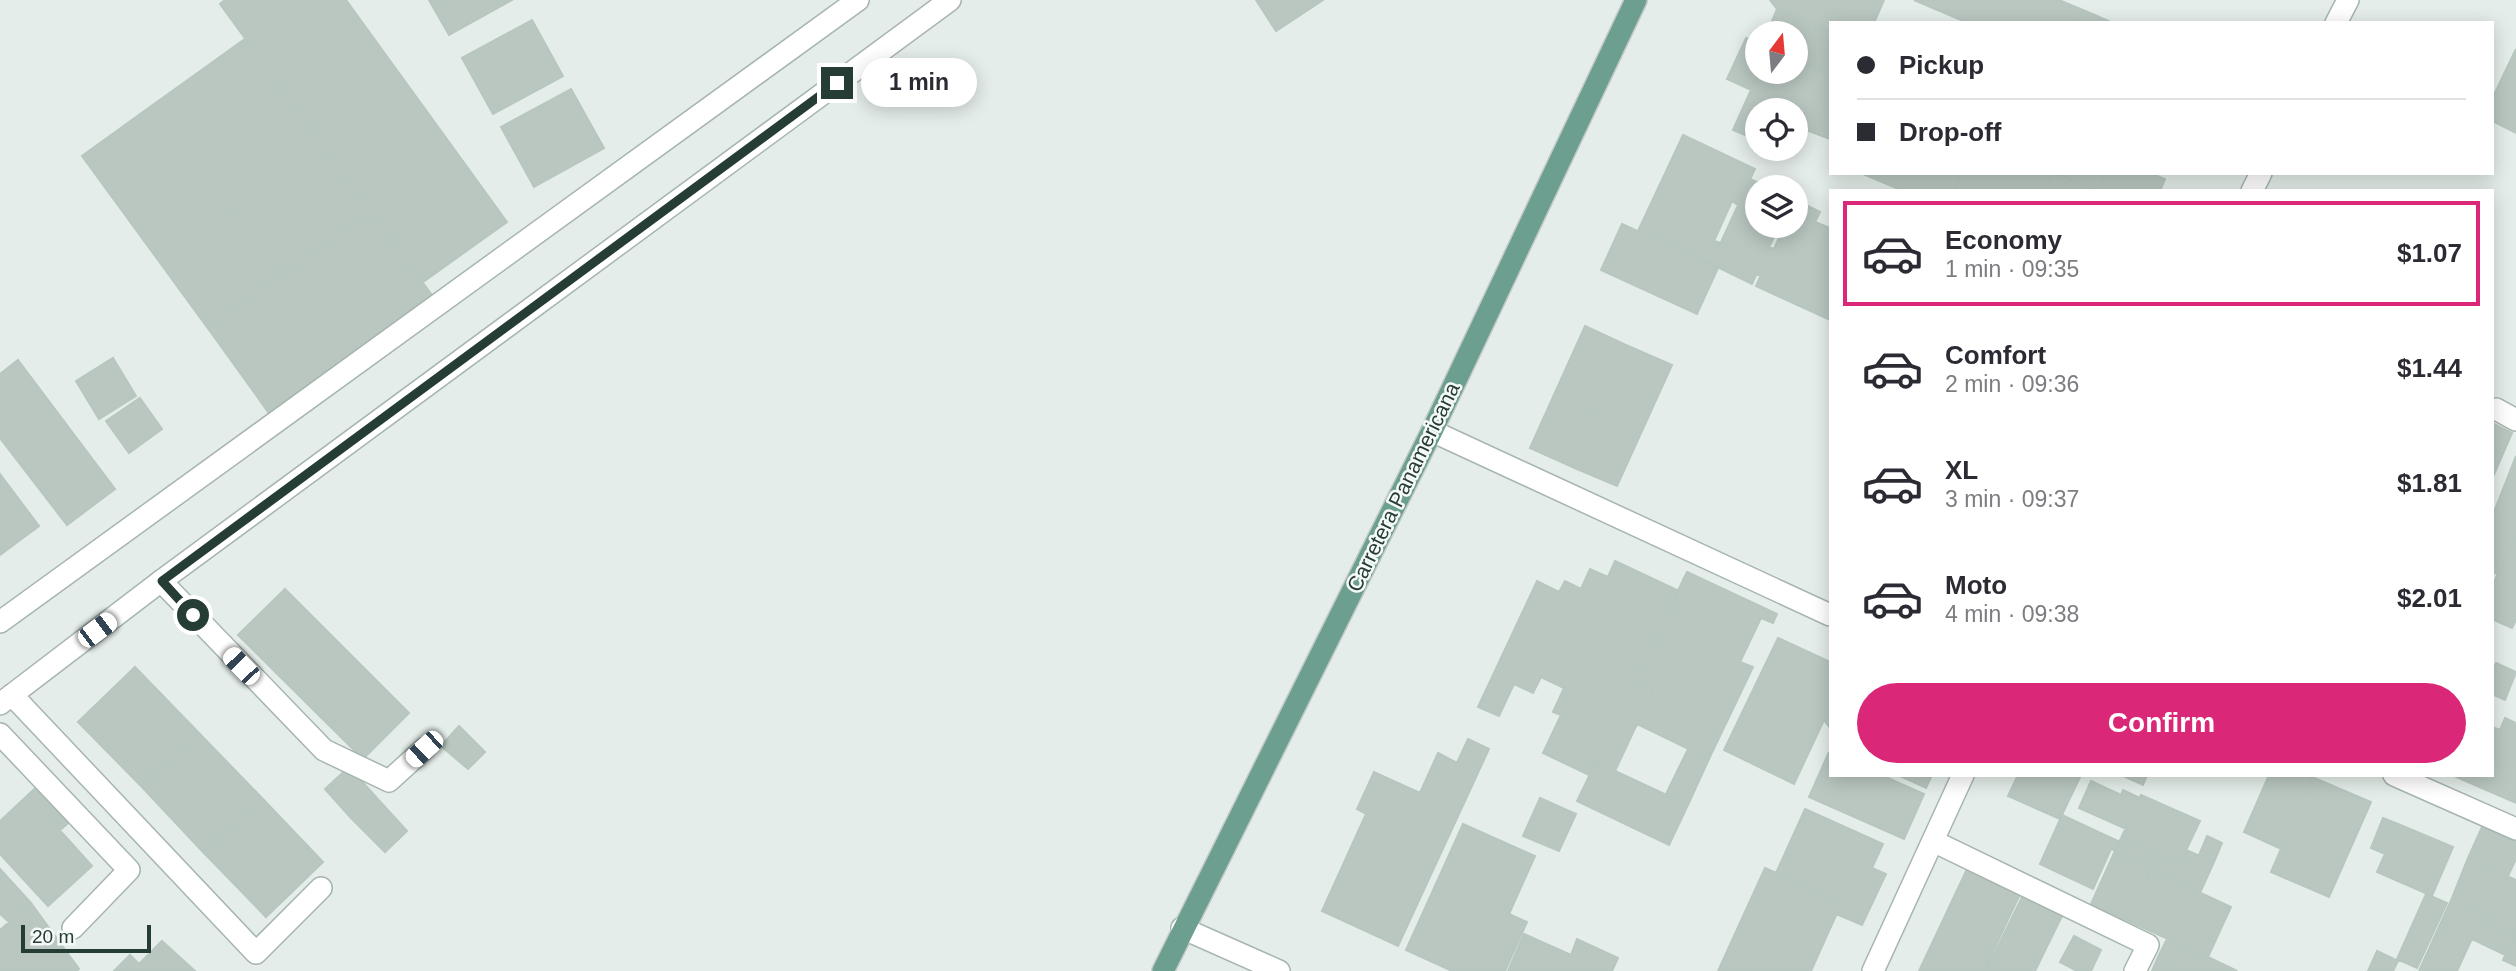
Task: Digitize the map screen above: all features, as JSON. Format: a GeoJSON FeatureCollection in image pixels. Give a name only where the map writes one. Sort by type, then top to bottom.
{"type":"FeatureCollection","features":[{"type":"Feature","properties":{"kind":"main road","name":"Carretera Panamericana"},"geometry":{"type":"LineString","coordinates":[[1163,971],[1182,928],[1432,431],[1636,0]]}},
{"type":"Feature","properties":{"kind":"street"},"geometry":{"type":"LineString","coordinates":[[0,622],[858,0]]}},
{"type":"Feature","properties":{"kind":"street"},"geometry":{"type":"LineString","coordinates":[[321,888],[256,953],[6,699],[950,0]]}},
{"type":"Feature","properties":{"kind":"street"},"geometry":{"type":"LineString","coordinates":[[2337,21],[2348,0]]}},
{"type":"Feature","properties":{"kind":"street"},"geometry":{"type":"LineString","coordinates":[[2496,408],[2516,420]]}},
{"type":"Feature","properties":{"kind":"street"},"geometry":{"type":"LineString","coordinates":[[1432,431],[1829,615]]}},
{"type":"Feature","properties":{"kind":"street"},"geometry":{"type":"LineString","coordinates":[[162,581],[324,751],[389,781],[424,749]]}},
{"type":"Feature","properties":{"kind":"street"},"geometry":{"type":"LineString","coordinates":[[0,734],[129,870],[73,928]]}},
{"type":"Feature","properties":{"kind":"street"},"geometry":{"type":"LineString","coordinates":[[1872,971],[1962,777]]}},
{"type":"Feature","properties":{"kind":"street"},"geometry":{"type":"LineString","coordinates":[[2399,777],[2516,829]]}},
{"type":"Feature","properties":{"kind":"street"},"geometry":{"type":"LineString","coordinates":[[1933,841],[2148,944],[2136,971]]}},
{"type":"Feature","properties":{"kind":"street"},"geometry":{"type":"LineString","coordinates":[[1182,928],[1279,971]]}},
{"type":"Feature","properties":{"kind":"building"},"geometry":{"type":"Polygon","coordinates":[[[225,0],[346,0],[507,222],[423,282],[220,4],[225,0]]]}},
{"type":"Feature","properties":{"kind":"building"},"geometry":{"type":"Polygon","coordinates":[[[429,0],[512,0],[449,35],[429,0]]]}},
{"type":"Feature","properties":{"kind":"building"},"geometry":{"type":"Polygon","coordinates":[[[1256,0],[1323,0],[1276,31],[1256,0]]]}},
{"type":"Feature","properties":{"kind":"building"},"geometry":{"type":"Polygon","coordinates":[[[1770,0],[1884,0],[1875,21],[1829,21],[1829,32],[1777,9],[1770,0]]]}},
{"type":"Feature","properties":{"kind":"building"},"geometry":{"type":"Polygon","coordinates":[[[1914,0],[2059,0],[2083,10],[2079,21],[1963,21],[1914,0]]]}},
{"type":"Feature","properties":{"kind":"building"},"geometry":{"type":"Polygon","coordinates":[[[1777,9],[1805,21],[1772,21],[1777,9]]]}},
{"type":"Feature","properties":{"kind":"building"},"geometry":{"type":"Polygon","coordinates":[[[2083,10],[2108,21],[2079,21],[2083,10]]]}},
{"type":"Feature","properties":{"kind":"building"},"geometry":{"type":"Polygon","coordinates":[[[532,20],[563,76],[493,114],[462,58],[532,20]]]}},
{"type":"Feature","properties":{"kind":"building"},"geometry":{"type":"Polygon","coordinates":[[[1810,23],[1829,32],[1829,75],[1808,65],[1810,23]]]}},
{"type":"Feature","properties":{"kind":"building"},"geometry":{"type":"Polygon","coordinates":[[[245,39],[370,210],[281,274],[157,102],[245,39]]]}},
{"type":"Feature","properties":{"kind":"building"},"geometry":{"type":"Polygon","coordinates":[[[1745,40],[1745,84],[1754,84],[1751,90],[1727,79],[1745,40]]]}},
{"type":"Feature","properties":{"kind":"building"},"geometry":{"type":"Polygon","coordinates":[[[2516,49],[2516,133],[2494,122],[2494,95],[2516,49]]]}},
{"type":"Feature","properties":{"kind":"building"},"geometry":{"type":"Polygon","coordinates":[[[1808,65],[1829,75],[1829,139],[1808,131],[1808,98],[1747,98],[1754,84],[1808,84],[1808,65]]]}},
{"type":"Feature","properties":{"kind":"building"},"geometry":{"type":"Polygon","coordinates":[[[571,89],[604,148],[534,187],[501,127],[571,89]]]}},
{"type":"Feature","properties":{"kind":"building"},"geometry":{"type":"Polygon","coordinates":[[[157,102],[281,274],[207,327],[82,156],[157,102]]]}},
{"type":"Feature","properties":{"kind":"building"},"geometry":{"type":"Polygon","coordinates":[[[1745,103],[1745,135],[1733,130],[1745,103]]]}},
{"type":"Feature","properties":{"kind":"building"},"geometry":{"type":"Polygon","coordinates":[[[1683,135],[1755,169],[1752,175],[1745,175],[1745,190],[1738,205],[1732,201],[1714,241],[1721,243],[1711,264],[1638,231],[1683,135]]]}},
{"type":"Feature","properties":{"kind":"building"},"geometry":{"type":"Polygon","coordinates":[[[1866,175],[1961,175],[1955,189],[1898,189],[1866,175]]]}},
{"type":"Feature","properties":{"kind":"building"},"geometry":{"type":"Polygon","coordinates":[[[1961,175],[2050,175],[2045,189],[1955,189],[1961,175]]]}},
{"type":"Feature","properties":{"kind":"building"},"geometry":{"type":"Polygon","coordinates":[[[2050,175],[2060,175],[2092,189],[2045,189],[2050,175]]]}},
{"type":"Feature","properties":{"kind":"building"},"geometry":{"type":"Polygon","coordinates":[[[2061,175],[2104,175],[2098,189],[2061,175]]]}},
{"type":"Feature","properties":{"kind":"building"},"geometry":{"type":"Polygon","coordinates":[[[2104,175],[2155,175],[2165,179],[2161,189],[2098,189],[2104,175]]]}},
{"type":"Feature","properties":{"kind":"building"},"geometry":{"type":"Polygon","coordinates":[[[1745,190],[1745,238],[1773,238],[1752,284],[1711,264],[1745,190]]]}},
{"type":"Feature","properties":{"kind":"building"},"geometry":{"type":"Polygon","coordinates":[[[1808,206],[1820,212],[1815,222],[1829,228],[1829,320],[1756,286],[1761,275],[1757,274],[1769,247],[1774,249],[1779,238],[1808,238],[1808,206]]]}},
{"type":"Feature","properties":{"kind":"building"},"geometry":{"type":"Polygon","coordinates":[[[370,210],[434,298],[271,416],[207,327],[370,210]]]}},
{"type":"Feature","properties":{"kind":"building"},"geometry":{"type":"Polygon","coordinates":[[[1622,224],[1718,268],[1697,314],[1601,270],[1622,224]]]}},
{"type":"Feature","properties":{"kind":"building"},"geometry":{"type":"Polygon","coordinates":[[[1585,326],[1626,345],[1572,467],[1530,448],[1585,326]]]}},
{"type":"Feature","properties":{"kind":"building"},"geometry":{"type":"Polygon","coordinates":[[[1626,345],[1672,365],[1617,486],[1572,467],[1626,345]]]}},
{"type":"Feature","properties":{"kind":"building"},"geometry":{"type":"Polygon","coordinates":[[[113,358],[136,396],[99,419],[76,381],[113,358]]]}},
{"type":"Feature","properties":{"kind":"building"},"geometry":{"type":"Polygon","coordinates":[[[18,360],[115,489],[67,525],[0,438],[0,374],[18,360]]]}},
{"type":"Feature","properties":{"kind":"building"},"geometry":{"type":"Polygon","coordinates":[[[140,398],[162,429],[129,453],[106,421],[140,398]]]}},
{"type":"Feature","properties":{"kind":"building"},"geometry":{"type":"Polygon","coordinates":[[[2494,424],[2512,433],[2494,474],[2494,424]]]}},
{"type":"Feature","properties":{"kind":"building"},"geometry":{"type":"Polygon","coordinates":[[[2516,456],[2516,535],[2498,574],[2494,573],[2494,512],[2516,456]]]}},
{"type":"Feature","properties":{"kind":"building"},"geometry":{"type":"Polygon","coordinates":[[[0,474],[39,526],[0,555],[0,474]]]}},
{"type":"Feature","properties":{"kind":"building"},"geometry":{"type":"Polygon","coordinates":[[[2516,536],[2516,620],[2512,628],[2494,620],[2494,582],[2516,536]]]}},
{"type":"Feature","properties":{"kind":"building"},"geometry":{"type":"Polygon","coordinates":[[[1615,561],[1679,591],[1589,775],[1543,753],[1561,715],[1553,712],[1564,688],[1541,677],[1533,693],[1514,684],[1499,716],[1478,707],[1537,581],[1559,592],[1565,581],[1581,589],[1590,569],[1608,577],[1615,561]]]}},
{"type":"Feature","properties":{"kind":"building"},"geometry":{"type":"Polygon","coordinates":[[[1687,572],[1777,614],[1773,623],[1761,618],[1740,662],[1753,667],[1709,759],[1637,724],[1701,588],[1683,580],[1687,572]]]}},
{"type":"Feature","properties":{"kind":"building"},"geometry":{"type":"Polygon","coordinates":[[[1683,580],[1701,588],[1615,771],[1597,763],[1683,580]]]}},
{"type":"Feature","properties":{"kind":"building"},"geometry":{"type":"Polygon","coordinates":[[[285,589],[409,713],[363,759],[238,635],[285,589]]]}},
{"type":"Feature","properties":{"kind":"building"},"geometry":{"type":"Polygon","coordinates":[[[1778,638],[1829,662],[1829,727],[1824,720],[1794,784],[1724,750],[1778,638]]]}},
{"type":"Feature","properties":{"kind":"building"},"geometry":{"type":"Polygon","coordinates":[[[2496,663],[2516,672],[2505,700],[2494,695],[2496,663]]]}},
{"type":"Feature","properties":{"kind":"building"},"geometry":{"type":"Polygon","coordinates":[[[135,667],[198,732],[141,786],[78,722],[135,667]]]}},
{"type":"Feature","properties":{"kind":"building"},"geometry":{"type":"Polygon","coordinates":[[[2505,718],[2516,723],[2516,803],[2457,777],[2494,777],[2494,728],[2500,730],[2505,718]]]}},
{"type":"Feature","properties":{"kind":"building"},"geometry":{"type":"Polygon","coordinates":[[[459,726],[485,752],[468,769],[441,746],[459,726]]]}},
{"type":"Feature","properties":{"kind":"building"},"geometry":{"type":"Polygon","coordinates":[[[198,732],[261,797],[203,852],[141,786],[198,732]]]}},
{"type":"Feature","properties":{"kind":"building"},"geometry":{"type":"Polygon","coordinates":[[[1468,739],[1489,749],[1398,946],[1322,911],[1366,814],[1357,809],[1374,772],[1420,793],[1438,753],[1457,763],[1468,739]]]}},
{"type":"Feature","properties":{"kind":"building"},"geometry":{"type":"Polygon","coordinates":[[[1688,749],[1709,759],[1688,805],[1666,794],[1688,749]]]}},
{"type":"Feature","properties":{"kind":"building"},"geometry":{"type":"Polygon","coordinates":[[[1829,752],[1829,777],[1886,777],[1924,794],[1904,839],[1809,797],[1829,752]]]}},
{"type":"Feature","properties":{"kind":"building"},"geometry":{"type":"Polygon","coordinates":[[[1596,762],[1688,805],[1669,845],[1577,801],[1596,762]]]}},
{"type":"Feature","properties":{"kind":"building"},"geometry":{"type":"Polygon","coordinates":[[[349,767],[375,796],[351,818],[325,789],[349,767]]]}},
{"type":"Feature","properties":{"kind":"building"},"geometry":{"type":"Polygon","coordinates":[[[1902,777],[1931,777],[1926,788],[1902,777]]]}},
{"type":"Feature","properties":{"kind":"building"},"geometry":{"type":"Polygon","coordinates":[[[2017,777],[2080,777],[2060,819],[2008,796],[2017,777]]]}},
{"type":"Feature","properties":{"kind":"building"},"geometry":{"type":"Polygon","coordinates":[[[2125,777],[2146,777],[2143,785],[2125,777]]]}},
{"type":"Feature","properties":{"kind":"building"},"geometry":{"type":"Polygon","coordinates":[[[2268,777],[2312,777],[2281,849],[2244,832],[2268,777]]]}},
{"type":"Feature","properties":{"kind":"building"},"geometry":{"type":"Polygon","coordinates":[[[2312,777],[2371,802],[2329,897],[2271,872],[2312,777]]]}},
{"type":"Feature","properties":{"kind":"building"},"geometry":{"type":"Polygon","coordinates":[[[2091,781],[2121,795],[2123,790],[2140,798],[2126,829],[2079,808],[2091,781]]]}},
{"type":"Feature","properties":{"kind":"building"},"geometry":{"type":"Polygon","coordinates":[[[41,783],[74,818],[60,830],[28,795],[41,783]]]}},
{"type":"Feature","properties":{"kind":"building"},"geometry":{"type":"Polygon","coordinates":[[[28,795],[92,866],[48,906],[0,854],[0,821],[28,795]]]}},
{"type":"Feature","properties":{"kind":"building"},"geometry":{"type":"Polygon","coordinates":[[[2141,795],[2200,821],[2180,863],[2122,836],[2141,795]]]}},
{"type":"Feature","properties":{"kind":"building"},"geometry":{"type":"Polygon","coordinates":[[[375,796],[407,831],[385,852],[351,818],[375,796]]]}},
{"type":"Feature","properties":{"kind":"building"},"geometry":{"type":"Polygon","coordinates":[[[261,797],[323,862],[266,917],[203,852],[261,797]]]}},
{"type":"Feature","properties":{"kind":"building"},"geometry":{"type":"Polygon","coordinates":[[[1540,798],[1576,814],[1559,851],[1523,836],[1540,798]]]}},
{"type":"Feature","properties":{"kind":"building"},"geometry":{"type":"Polygon","coordinates":[[[1805,809],[1883,844],[1872,868],[1886,874],[1862,925],[1836,914],[1842,902],[1776,873],[1805,809]]]}},
{"type":"Feature","properties":{"kind":"building"},"geometry":{"type":"Polygon","coordinates":[[[2062,815],[2120,842],[2116,851],[2111,849],[2093,889],[2040,864],[2062,815]]]}},
{"type":"Feature","properties":{"kind":"building"},"geometry":{"type":"Polygon","coordinates":[[[2383,818],[2398,824],[2385,854],[2371,848],[2383,818]]]}},
{"type":"Feature","properties":{"kind":"building"},"geometry":{"type":"Polygon","coordinates":[[[1463,824],[1535,856],[1509,914],[1527,922],[1505,971],[1452,971],[1406,950],[1463,824]]]}},
{"type":"Feature","properties":{"kind":"building"},"geometry":{"type":"Polygon","coordinates":[[[2398,824],[2453,847],[2432,896],[2377,872],[2398,824]]]}},
{"type":"Feature","properties":{"kind":"building"},"geometry":{"type":"Polygon","coordinates":[[[2482,827],[2516,842],[2516,859],[2508,876],[2468,858],[2482,827]]]}},
{"type":"Feature","properties":{"kind":"building"},"geometry":{"type":"Polygon","coordinates":[[[2122,836],[2158,853],[2151,870],[2114,853],[2122,836]]]}},
{"type":"Feature","properties":{"kind":"building"},"geometry":{"type":"Polygon","coordinates":[[[2207,836],[2222,843],[2214,862],[2199,855],[2207,836]]]}},
{"type":"Feature","properties":{"kind":"building"},"geometry":{"type":"Polygon","coordinates":[[[2186,850],[2214,862],[2200,893],[2151,870],[2158,853],[2180,863],[2186,850]]]}},
{"type":"Feature","properties":{"kind":"building"},"geometry":{"type":"Polygon","coordinates":[[[2114,853],[2151,870],[2128,921],[2091,904],[2114,853]]]}},
{"type":"Feature","properties":{"kind":"building"},"geometry":{"type":"Polygon","coordinates":[[[2468,858],[2516,880],[2516,935],[2481,919],[2484,913],[2452,898],[2468,858]]]}},
{"type":"Feature","properties":{"kind":"building"},"geometry":{"type":"Polygon","coordinates":[[[1765,868],[1842,902],[1811,971],[1718,971],[1765,868]]]}},
{"type":"Feature","properties":{"kind":"building"},"geometry":{"type":"Polygon","coordinates":[[[0,869],[31,903],[9,922],[0,914],[0,869]]]}},
{"type":"Feature","properties":{"kind":"building"},"geometry":{"type":"Polygon","coordinates":[[[1967,869],[2020,894],[1984,971],[1919,971],[1967,869]]]}},
{"type":"Feature","properties":{"kind":"building"},"geometry":{"type":"Polygon","coordinates":[[[2151,870],[2231,907],[2208,957],[2128,921],[2151,870]]]}},
{"type":"Feature","properties":{"kind":"building"},"geometry":{"type":"Polygon","coordinates":[[[2426,894],[2447,903],[2417,968],[2397,959],[2426,894]]]}},
{"type":"Feature","properties":{"kind":"building"},"geometry":{"type":"Polygon","coordinates":[[[2023,895],[2063,914],[2035,971],[1986,971],[2023,895]]]}},
{"type":"Feature","properties":{"kind":"building"},"geometry":{"type":"Polygon","coordinates":[[[2452,898],[2484,913],[2457,971],[2419,971],[2452,898]]]}},
{"type":"Feature","properties":{"kind":"building"},"geometry":{"type":"Polygon","coordinates":[[[31,903],[79,969],[77,971],[0,971],[0,930],[31,903]]]}},
{"type":"Feature","properties":{"kind":"building"},"geometry":{"type":"Polygon","coordinates":[[[2481,919],[2515,934],[2505,955],[2472,939],[2481,919]]]}},
{"type":"Feature","properties":{"kind":"building"},"geometry":{"type":"Polygon","coordinates":[[[1524,934],[1571,955],[1577,939],[1618,958],[1612,971],[1508,971],[1524,934]]]}},
{"type":"Feature","properties":{"kind":"building"},"geometry":{"type":"Polygon","coordinates":[[[2516,935],[2516,966],[2503,960],[2516,935]]]}},
{"type":"Feature","properties":{"kind":"building"},"geometry":{"type":"Polygon","coordinates":[[[2074,936],[2101,950],[2091,971],[2077,971],[2060,962],[2074,936]]]}},
{"type":"Feature","properties":{"kind":"building"},"geometry":{"type":"Polygon","coordinates":[[[2167,939],[2237,971],[2188,971],[2158,957],[2167,939]]]}},
{"type":"Feature","properties":{"kind":"building"},"geometry":{"type":"Polygon","coordinates":[[[162,941],[195,971],[114,971],[130,955],[139,964],[162,941]]]}},
{"type":"Feature","properties":{"kind":"building"},"geometry":{"type":"Polygon","coordinates":[[[2377,951],[2398,961],[2393,971],[2368,971],[2377,951]]]}},
{"type":"Feature","properties":{"kind":"building"},"geometry":{"type":"Polygon","coordinates":[[[2158,957],[2188,971],[2152,971],[2158,957]]]}},
{"type":"Feature","properties":{"kind":"route"},"geometry":{"type":"LineString","coordinates":[[193,615],[162,581],[837,83]]}}]}
